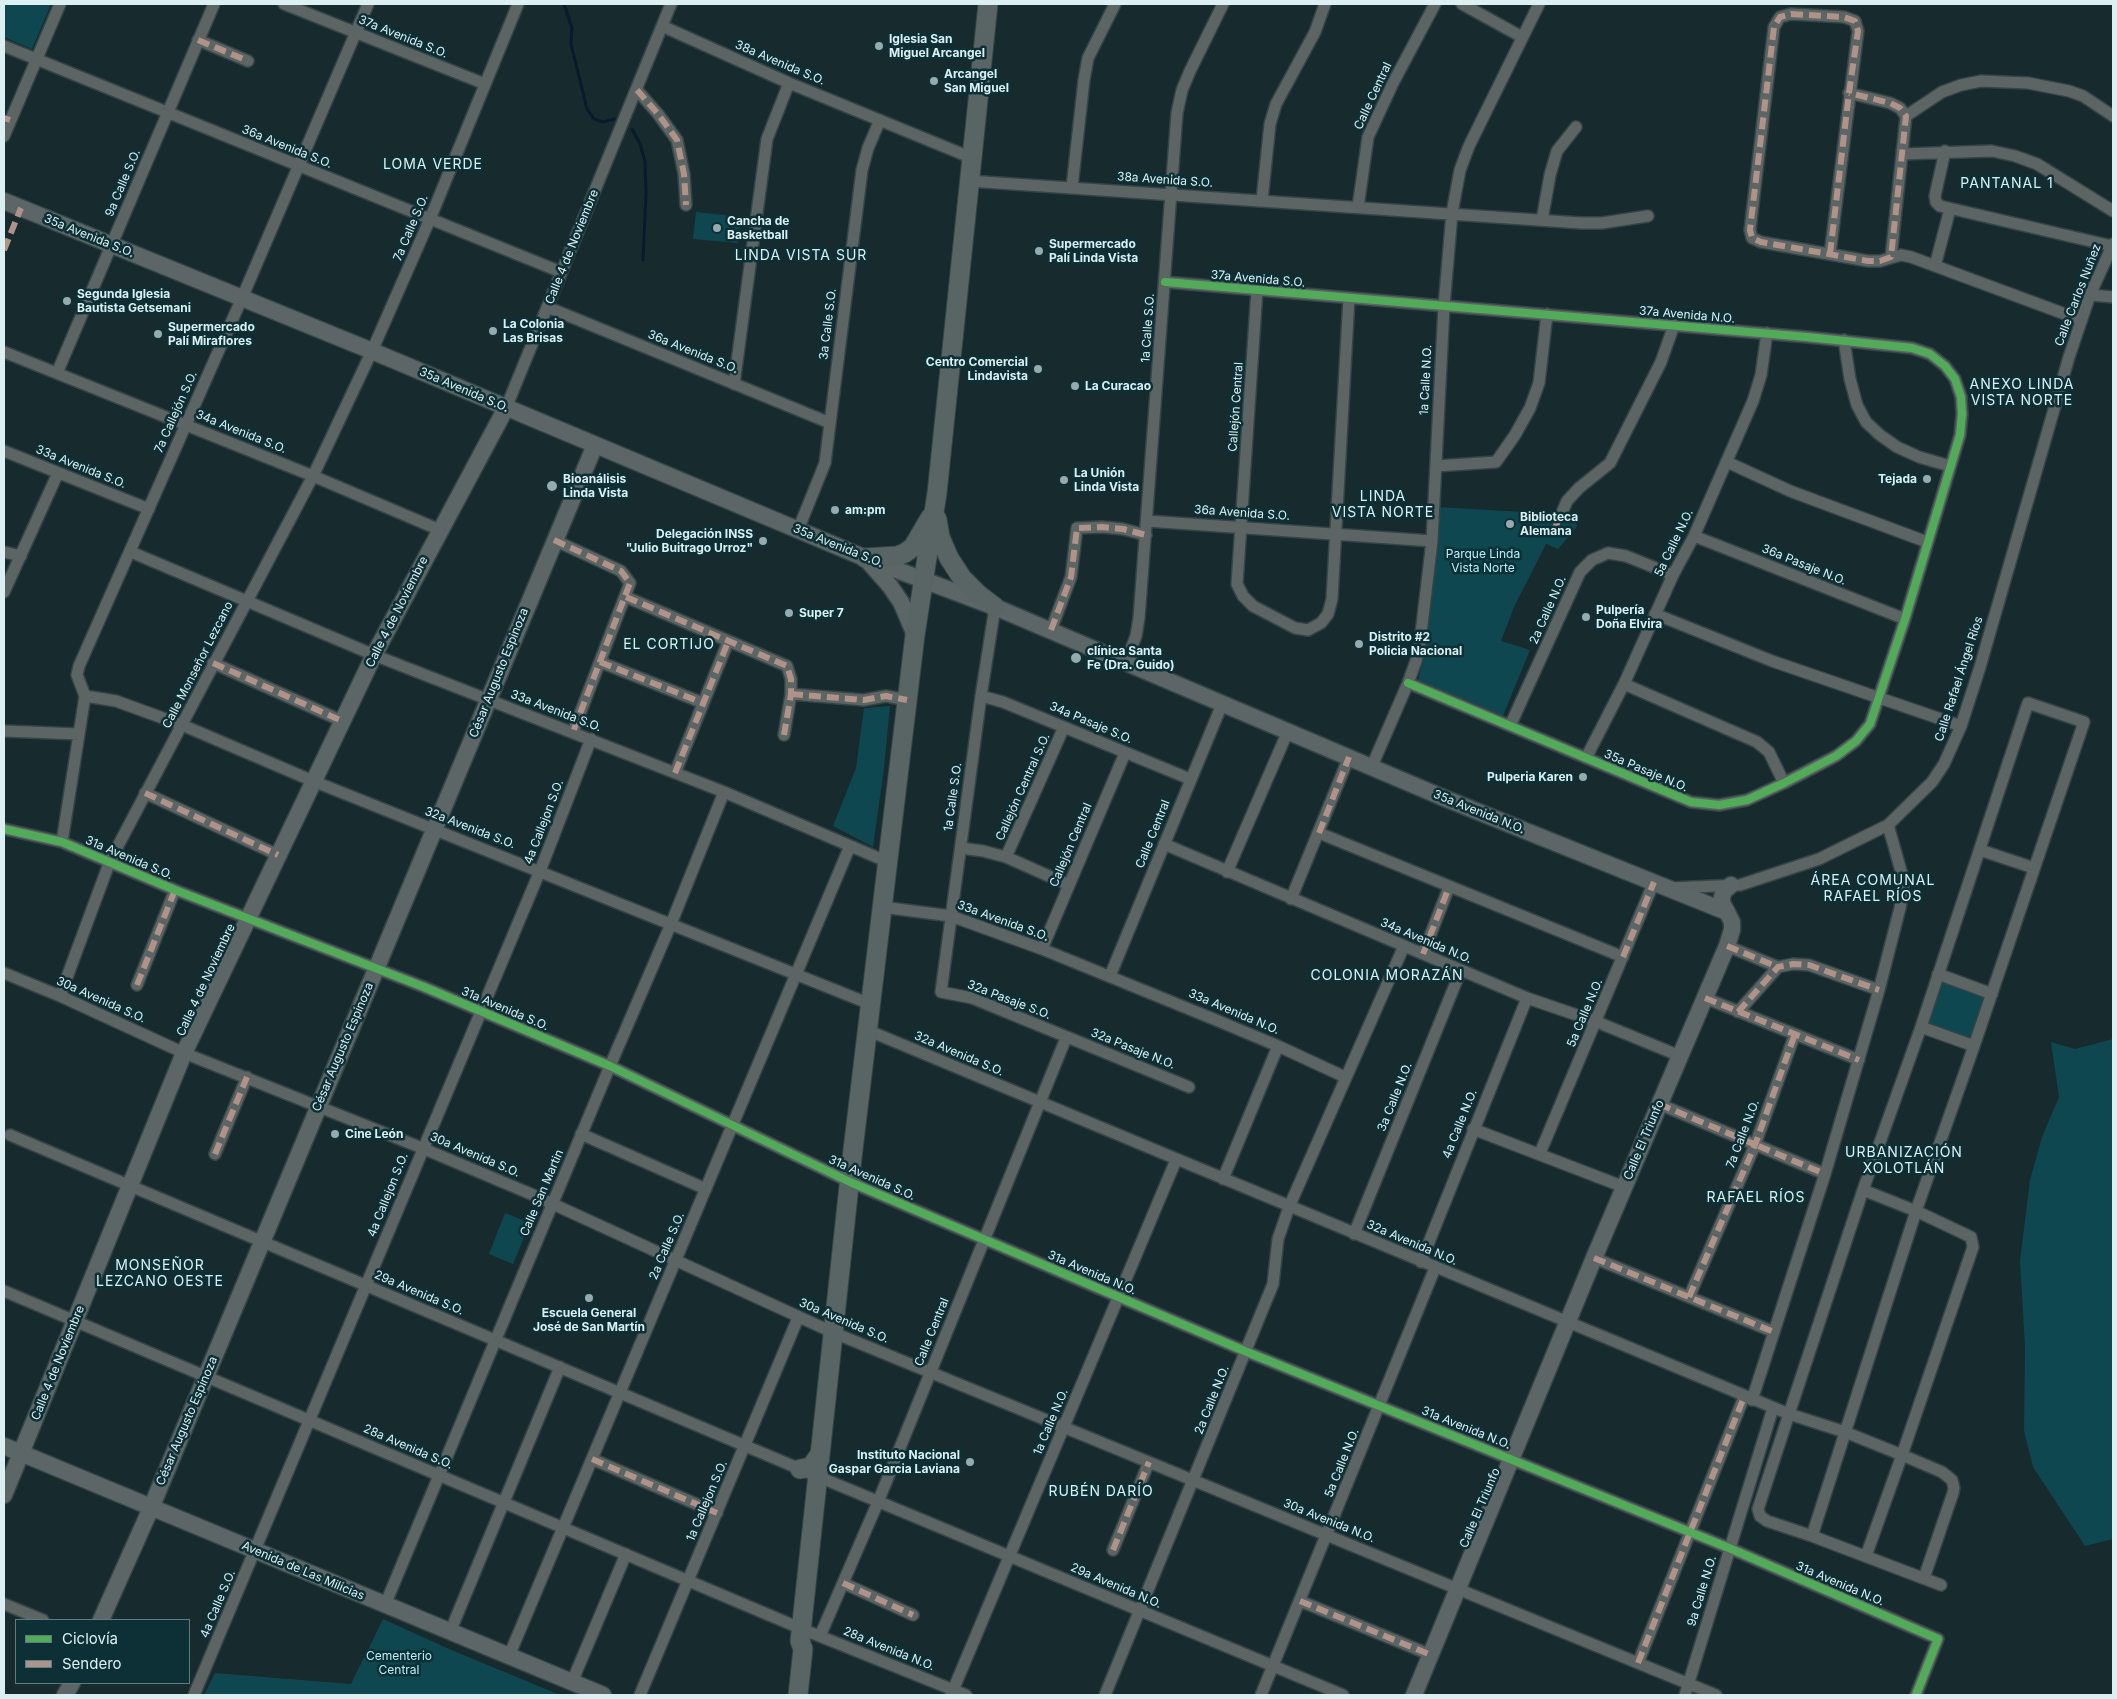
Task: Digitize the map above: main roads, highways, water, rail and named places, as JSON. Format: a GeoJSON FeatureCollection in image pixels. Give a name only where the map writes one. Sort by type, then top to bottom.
{"type":"FeatureCollection","features":[{"type":"Feature","properties":{"kind":"main road"},"geometry":{"type":"LineString","coordinates":[[798,1695],[803,1649],[801,1635],[832,1332],[915,635],[935,508],[988,4]]}},
{"type":"Feature","properties":{"kind":"main road","name":"35a Avenida S.O."},"geometry":{"type":"LineString","coordinates":[[4,201],[372,351],[864,558],[924,581]]}},
{"type":"Feature","properties":{"kind":"main road","name":"Calle 4 de Noviembre"},"geometry":{"type":"LineString","coordinates":[[4,1495],[184,1053],[374,655],[506,408]]}},
{"type":"Feature","properties":{"kind":"main road","name":"César Augusto Espinoza"},"geometry":{"type":"LineString","coordinates":[[101,1619],[151,1508],[376,968],[436,830],[487,699],[595,445]]}},
{"type":"Feature","properties":{"kind":"main road"},"geometry":{"type":"LineString","coordinates":[[864,558],[898,556],[905,553],[913,547],[935,508]]}},
{"type":"Feature","properties":{"kind":"main road"},"geometry":{"type":"LineString","coordinates":[[935,508],[940,537],[949,558],[962,578],[995,607]]}},
{"type":"Feature","properties":{"kind":"main road"},"geometry":{"type":"LineString","coordinates":[[864,558],[896,594],[915,635]]}},
{"type":"Feature","properties":{"kind":"main road"},"geometry":{"type":"LineString","coordinates":[[924,581],[995,607]]}},
{"type":"Feature","properties":{"kind":"main road","name":"35a Avenida N.O."},"geometry":{"type":"LineString","coordinates":[[995,607],[1223,702],[1444,798],[1661,885],[1729,917]]}},
{"type":"Feature","properties":{"kind":"main road","name":"Calle El Triunfo"},"geometry":{"type":"LineString","coordinates":[[1414,1695],[1513,1459],[1594,1258],[1727,946],[1732,930],[1729,917],[1722,903],[1722,897],[1724,891],[1732,885]]}},
{"type":"Feature","properties":{"kind":"main road","name":"Avenida de Las Milicias"},"geometry":{"type":"LineString","coordinates":[[4,1446],[603,1695]]}},
{"type":"Feature","properties":{"kind":"main road"},"geometry":{"type":"LineString","coordinates":[[800,1469],[811,1467],[820,1454]]}},
{"type":"Feature","properties":{"kind":"main road"},"geometry":{"type":"LineString","coordinates":[[788,1695],[794,1647],[801,1635]]}},
{"type":"Feature","properties":{"kind":"waterway"},"geometry":{"type":"LineString","coordinates":[[564,4],[572,28],[571,44],[587,109],[594,119],[603,122],[614,119]]}},
{"type":"Feature","properties":{"kind":"waterway"},"geometry":{"type":"LineString","coordinates":[[632,129],[640,144],[645,161],[646,193],[643,260]]}},
{"type":"Feature","properties":{"kind":"place","name":"Iglesia San Miguel Arcangel"},"geometry":{"type":"Point","coordinates":[879,46]}},
{"type":"Feature","properties":{"kind":"place","name":"Arcangel San Miguel"},"geometry":{"type":"Point","coordinates":[934,81]}},
{"type":"Feature","properties":{"kind":"place","name":"Cancha de Basketball"},"geometry":{"type":"Point","coordinates":[717,228]}},
{"type":"Feature","properties":{"kind":"place","name":"Supermercado Palí Linda Vista"},"geometry":{"type":"Point","coordinates":[1039,251]}},
{"type":"Feature","properties":{"kind":"place","name":"Segunda Iglesia Bautista Getsemani"},"geometry":{"type":"Point","coordinates":[67,301]}},
{"type":"Feature","properties":{"kind":"place","name":"La Colonia Las Brisas"},"geometry":{"type":"Point","coordinates":[493,331]}},
{"type":"Feature","properties":{"kind":"place","name":"Supermercado Palí Miraflores"},"geometry":{"type":"Point","coordinates":[158,334]}},
{"type":"Feature","properties":{"kind":"place","name":"Centro Comercial Lindavista"},"geometry":{"type":"Point","coordinates":[1038,369]}},
{"type":"Feature","properties":{"kind":"place","name":"La Curacao"},"geometry":{"type":"Point","coordinates":[1075,386]}},
{"type":"Feature","properties":{"kind":"place","name":"Tejada"},"geometry":{"type":"Point","coordinates":[1927,479]}},
{"type":"Feature","properties":{"kind":"place","name":"La Unión Linda Vista"},"geometry":{"type":"Point","coordinates":[1064,480]}},
{"type":"Feature","properties":{"kind":"place","name":"Bioanálisis Linda Vista"},"geometry":{"type":"Point","coordinates":[552,486]}},
{"type":"Feature","properties":{"kind":"place","name":"am:pm"},"geometry":{"type":"Point","coordinates":[835,510]}},
{"type":"Feature","properties":{"kind":"place","name":"Biblioteca Alemana"},"geometry":{"type":"Point","coordinates":[1510,524]}},
{"type":"Feature","properties":{"kind":"place","name":"Delegación INSS \"Julio Buitrago Urroz\""},"geometry":{"type":"Point","coordinates":[763,541]}},
{"type":"Feature","properties":{"kind":"place","name":"Super 7"},"geometry":{"type":"Point","coordinates":[789,613]}},
{"type":"Feature","properties":{"kind":"place","name":"Pulpería Doña Elvira"},"geometry":{"type":"Point","coordinates":[1586,617]}},
{"type":"Feature","properties":{"kind":"place","name":"Distrito #2 Policia Nacional"},"geometry":{"type":"Point","coordinates":[1359,644]}},
{"type":"Feature","properties":{"kind":"place","name":"clínica Santa Fe (Dra. Guido)"},"geometry":{"type":"Point","coordinates":[1076,658]}},
{"type":"Feature","properties":{"kind":"place","name":"Pulperia Karen"},"geometry":{"type":"Point","coordinates":[1583,777]}},
{"type":"Feature","properties":{"kind":"place","name":"Cine León"},"geometry":{"type":"Point","coordinates":[335,1134]}},
{"type":"Feature","properties":{"kind":"place","name":"Escuela General José de San Martín"},"geometry":{"type":"Point","coordinates":[589,1298]}},
{"type":"Feature","properties":{"kind":"place","name":"Instituto Nacional Gaspar Garcia Laviana"},"geometry":{"type":"Point","coordinates":[970,1462]}},
{"type":"Feature","properties":{"kind":"district","name":"LOMA VERDE"},"geometry":{"type":"Point","coordinates":[433,165]}},
{"type":"Feature","properties":{"kind":"district","name":"PANTANAL 1"},"geometry":{"type":"Point","coordinates":[2007,184]}},
{"type":"Feature","properties":{"kind":"district","name":"LINDA VISTA SUR"},"geometry":{"type":"Point","coordinates":[801,256]}},
{"type":"Feature","properties":{"kind":"district","name":"ANEXO LINDA VISTA NORTE"},"geometry":{"type":"Point","coordinates":[2022,394]}},
{"type":"Feature","properties":{"kind":"district","name":"LINDA VISTA NORTE"},"geometry":{"type":"Point","coordinates":[1383,506]}},
{"type":"Feature","properties":{"kind":"district","name":"EL CORTIJO"},"geometry":{"type":"Point","coordinates":[669,645]}},
{"type":"Feature","properties":{"kind":"district","name":"ÁREA COMUNAL RAFAEL RÍOS"},"geometry":{"type":"Point","coordinates":[1873,890]}},
{"type":"Feature","properties":{"kind":"district","name":"COLONIA MORAZÁN"},"geometry":{"type":"Point","coordinates":[1387,976]}},
{"type":"Feature","properties":{"kind":"district","name":"URBANIZACIÓN XOLOTLÁN"},"geometry":{"type":"Point","coordinates":[1904,1162]}},
{"type":"Feature","properties":{"kind":"district","name":"RAFAEL RÍOS"},"geometry":{"type":"Point","coordinates":[1756,1198]}},
{"type":"Feature","properties":{"kind":"district","name":"MONSEÑOR LEZCANO OESTE"},"geometry":{"type":"Point","coordinates":[160,1274]}},
{"type":"Feature","properties":{"kind":"district","name":"RUBÉN DARÍO"},"geometry":{"type":"Point","coordinates":[1101,1492]}},
{"type":"Feature","properties":{"kind":"park label","name":"Parque Linda Vista Norte"},"geometry":{"type":"Point","coordinates":[1483,561]}},
{"type":"Feature","properties":{"kind":"park label","name":"Cementerio Central"},"geometry":{"type":"Point","coordinates":[399,1663]}}]}
